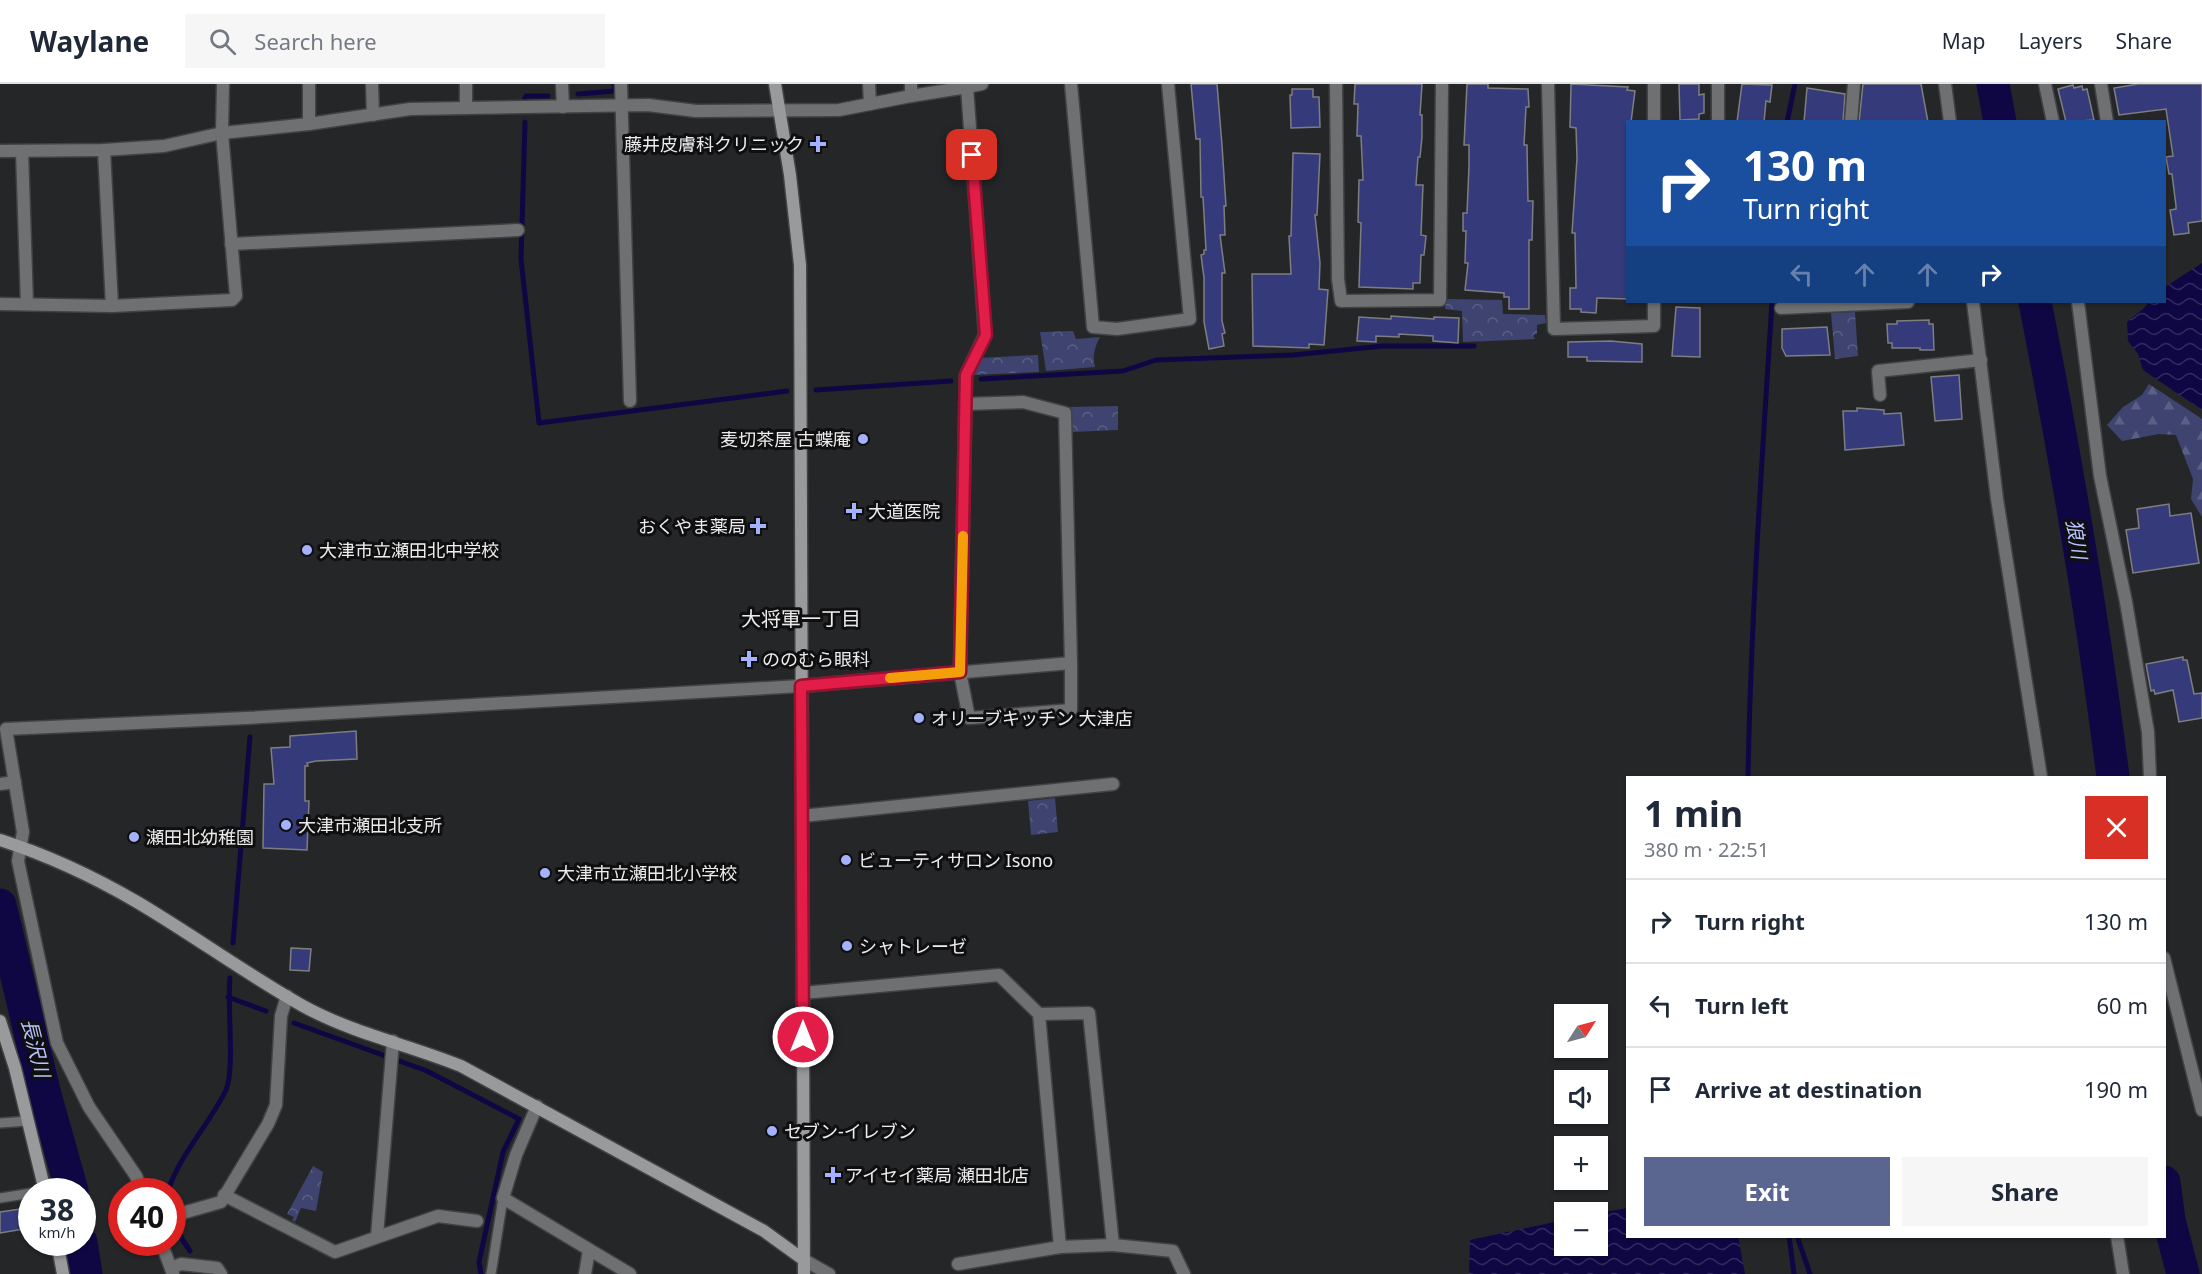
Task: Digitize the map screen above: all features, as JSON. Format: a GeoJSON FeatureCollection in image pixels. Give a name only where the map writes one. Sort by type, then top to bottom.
{"type":"FeatureCollection","features":[{"type":"Feature","properties":{"kind":"street"},"geometry":{"type":"LineString","coordinates":[[0,304],[112,306],[232,300],[236,296],[222,133],[223,84]]}},
{"type":"Feature","properties":{"kind":"street"},"geometry":{"type":"LineString","coordinates":[[309,84],[309,124]]}},
{"type":"Feature","properties":{"kind":"street"},"geometry":{"type":"LineString","coordinates":[[372,84],[373,115]]}},
{"type":"Feature","properties":{"kind":"street"},"geometry":{"type":"LineString","coordinates":[[466,84],[466,108]]}},
{"type":"Feature","properties":{"kind":"street"},"geometry":{"type":"LineString","coordinates":[[562,84],[563,107]]}},
{"type":"Feature","properties":{"kind":"street"},"geometry":{"type":"LineString","coordinates":[[621,84],[630,401]]}},
{"type":"Feature","properties":{"kind":"street"},"geometry":{"type":"LineString","coordinates":[[776,84],[800,266],[804,1274]]}},
{"type":"Feature","properties":{"kind":"street"},"geometry":{"type":"LineString","coordinates":[[869,84],[870,104]]}},
{"type":"Feature","properties":{"kind":"street"},"geometry":{"type":"LineString","coordinates":[[0,151],[104,150],[164,146],[222,133],[309,124],[410,109],[648,105],[696,111],[839,110],[870,104],[911,90],[968,87],[982,84]]}},
{"type":"Feature","properties":{"kind":"street"},"geometry":{"type":"LineString","coordinates":[[1071,84],[1093,327],[1117,329],[1190,319],[1168,84]]}},
{"type":"Feature","properties":{"kind":"street"},"geometry":{"type":"LineString","coordinates":[[1336,84],[1338,279],[1341,301],[1440,300],[1442,84]]}},
{"type":"Feature","properties":{"kind":"street"},"geometry":{"type":"LineString","coordinates":[[1548,84],[1554,329],[1654,326],[1654,303]]}},
{"type":"Feature","properties":{"kind":"street"},"geometry":{"type":"LineString","coordinates":[[1654,84],[1654,120]]}},
{"type":"Feature","properties":{"kind":"street"},"geometry":{"type":"LineString","coordinates":[[1718,84],[1718,120]]}},
{"type":"Feature","properties":{"kind":"street"},"geometry":{"type":"LineString","coordinates":[[1851,120],[1854,84]]}},
{"type":"Feature","properties":{"kind":"street"},"geometry":{"type":"LineString","coordinates":[[1944,84],[1950,120]]}},
{"type":"Feature","properties":{"kind":"street"},"geometry":{"type":"LineString","coordinates":[[2045,84],[2053,120]]}},
{"type":"Feature","properties":{"kind":"street"},"geometry":{"type":"LineString","coordinates":[[2101,84],[2107,120]]}},
{"type":"Feature","properties":{"kind":"street"},"geometry":{"type":"LineString","coordinates":[[965,404],[1023,402],[1065,413],[1071,710],[969,718],[960,672],[965,404],[966,375],[986,335],[968,87]]}},
{"type":"Feature","properties":{"kind":"street"},"geometry":{"type":"LineString","coordinates":[[104,150],[112,306]]}},
{"type":"Feature","properties":{"kind":"street"},"geometry":{"type":"LineString","coordinates":[[22,151],[27,304]]}},
{"type":"Feature","properties":{"kind":"street"},"geometry":{"type":"LineString","coordinates":[[231,244],[518,230]]}},
{"type":"Feature","properties":{"kind":"street"},"geometry":{"type":"LineString","coordinates":[[1781,308],[1887,303]]}},
{"type":"Feature","properties":{"kind":"street"},"geometry":{"type":"LineString","coordinates":[[1973,303],[1997,499],[2041,776]]}},
{"type":"Feature","properties":{"kind":"street"},"geometry":{"type":"LineString","coordinates":[[2078,303],[2100,476],[2126,602],[2148,732],[2150,776]]}},
{"type":"Feature","properties":{"kind":"street"},"geometry":{"type":"LineString","coordinates":[[1880,395],[1878,371],[1981,360]]}},
{"type":"Feature","properties":{"kind":"street"},"geometry":{"type":"LineString","coordinates":[[11,844],[23,832],[6,729],[246,718],[801,686],[1071,663]]}},
{"type":"Feature","properties":{"kind":"street"},"geometry":{"type":"LineString","coordinates":[[0,784],[14,782]]}},
{"type":"Feature","properties":{"kind":"street"},"geometry":{"type":"LineString","coordinates":[[802,816],[1113,784]]}},
{"type":"Feature","properties":{"kind":"street"},"geometry":{"type":"LineString","coordinates":[[11,844],[58,862],[136,901],[287,996],[335,1021],[461,1066],[764,1231],[804,1260],[829,1274]]}},
{"type":"Feature","properties":{"kind":"street"},"geometry":{"type":"LineString","coordinates":[[11,844],[18,861],[57,1043],[89,1107],[137,1178]]}},
{"type":"Feature","properties":{"kind":"street"},"geometry":{"type":"LineString","coordinates":[[2166,966],[2202,1110]]}},
{"type":"Feature","properties":{"kind":"street"},"geometry":{"type":"LineString","coordinates":[[803,993],[999,975],[1039,1014],[1060,1247]]}},
{"type":"Feature","properties":{"kind":"street"},"geometry":{"type":"LineString","coordinates":[[186,1212],[221,1202],[268,1124],[276,1105],[281,1016],[287,996]]}},
{"type":"Feature","properties":{"kind":"street"},"geometry":{"type":"LineString","coordinates":[[1039,1014],[1089,1013],[1113,1245]]}},
{"type":"Feature","properties":{"kind":"street"},"geometry":{"type":"LineString","coordinates":[[0,1021],[28,1121],[41,1178]]}},
{"type":"Feature","properties":{"kind":"street"},"geometry":{"type":"LineString","coordinates":[[377,1236],[393,1041]]}},
{"type":"Feature","properties":{"kind":"street"},"geometry":{"type":"LineString","coordinates":[[537,1106],[516,1155],[503,1198],[630,1274]]}},
{"type":"Feature","properties":{"kind":"street"},"geometry":{"type":"LineString","coordinates":[[224,1195],[336,1252],[438,1216],[477,1221]]}},
{"type":"Feature","properties":{"kind":"street"},"geometry":{"type":"LineString","coordinates":[[2117,1238],[2123,1274]]}},
{"type":"Feature","properties":{"kind":"street"},"geometry":{"type":"LineString","coordinates":[[958,1264],[1060,1247],[1113,1245],[1173,1251],[1184,1274]]}},
{"type":"Feature","properties":{"kind":"street"},"geometry":{"type":"LineString","coordinates":[[585,1274],[589,1250]]}},
{"type":"Feature","properties":{"kind":"street"},"geometry":{"type":"LineString","coordinates":[[60,1256],[63,1274]]}},
{"type":"Feature","properties":{"kind":"street"},"geometry":{"type":"LineString","coordinates":[[167,1256],[172,1271],[181,1264],[217,1268],[221,1274]]}},
{"type":"Feature","properties":{"kind":"lane"},"geometry":{"type":"LineString","coordinates":[[0,1123],[28,1121]]}},
{"type":"Feature","properties":{"kind":"lane"},"geometry":{"type":"LineString","coordinates":[[0,1198],[18,1195]]}},
{"type":"Feature","properties":{"kind":"lane"},"geometry":{"type":"LineString","coordinates":[[491,1274],[503,1198]]}},
{"type":"Feature","properties":{"kind":"green space"},"geometry":{"type":"Polygon","coordinates":[[[1446,299],[1502,300],[1503,314],[1545,315],[1546,323],[1537,325],[1537,334],[1533,335],[1535,339],[1463,342],[1462,311],[1445,309],[1446,299]]]}},
{"type":"Feature","properties":{"kind":"green space"},"geometry":{"type":"Polygon","coordinates":[[[1855,312],[1858,356],[1835,359],[1831,313],[1855,312]]]}},
{"type":"Feature","properties":{"kind":"green space"},"geometry":{"type":"Polygon","coordinates":[[[1073,331],[1076,339],[1100,337],[1094,351],[1095,367],[1046,371],[1040,332],[1073,331]]]}},
{"type":"Feature","properties":{"kind":"green space"},"geometry":{"type":"Polygon","coordinates":[[[1038,355],[1039,372],[972,375],[979,358],[1038,355]]]}},
{"type":"Feature","properties":{"kind":"green space"},"geometry":{"type":"Polygon","coordinates":[[[2149,384],[2202,419],[2202,517],[2191,499],[2193,479],[2176,435],[2159,434],[2122,441],[2107,425],[2123,407],[2142,395],[2149,384]]]}},
{"type":"Feature","properties":{"kind":"green space"},"geometry":{"type":"Polygon","coordinates":[[[1118,406],[1118,430],[1072,432],[1069,407],[1118,406]]]}},
{"type":"Feature","properties":{"kind":"green space"},"geometry":{"type":"Polygon","coordinates":[[[1055,798],[1058,832],[1031,835],[1028,801],[1055,798]]]}},
{"type":"Feature","properties":{"kind":"green space"},"geometry":{"type":"Polygon","coordinates":[[[313,1166],[323,1172],[316,1211],[301,1208],[295,1222],[292,1220],[294,1217],[287,1214],[313,1166]]]}},
{"type":"Feature","properties":{"kind":"water"},"geometry":{"type":"Polygon","coordinates":[[[2202,263],[2202,410],[2143,370],[2138,354],[2128,341],[2127,322],[2148,303],[2166,303],[2166,286],[2202,263]]]}},
{"type":"Feature","properties":{"kind":"water"},"geometry":{"type":"Polygon","coordinates":[[[1626,1208],[1626,1238],[1738,1238],[1745,1274],[1469,1274],[1470,1240],[1554,1222],[1554,1256],[1608,1256],[1608,1211],[1626,1208]]]}},
{"type":"Feature","properties":{"kind":"building"},"geometry":{"type":"Polygon","coordinates":[[[1191,84],[1217,84],[1222,145],[1226,206],[1224,206],[1225,235],[1220,235],[1225,273],[1222,273],[1222,321],[1225,333],[1222,334],[1224,346],[1209,349],[1204,322],[1204,278],[1201,255],[1206,250],[1203,197],[1201,197],[1200,139],[1196,139],[1191,84]]]}},
{"type":"Feature","properties":{"kind":"building"},"geometry":{"type":"Polygon","coordinates":[[[1355,84],[1422,84],[1420,115],[1422,115],[1422,137],[1416,185],[1423,185],[1421,235],[1426,236],[1424,255],[1421,255],[1420,283],[1413,283],[1413,289],[1359,287],[1361,223],[1358,222],[1359,180],[1363,180],[1361,136],[1357,136],[1358,104],[1354,104],[1355,84]]]}},
{"type":"Feature","properties":{"kind":"building"},"geometry":{"type":"Polygon","coordinates":[[[1467,84],[1488,84],[1488,88],[1528,89],[1529,107],[1526,107],[1524,145],[1527,145],[1528,201],[1533,201],[1532,240],[1529,240],[1529,309],[1509,309],[1509,297],[1504,297],[1504,293],[1465,290],[1468,263],[1465,263],[1466,231],[1463,231],[1463,213],[1467,213],[1469,166],[1469,145],[1464,145],[1467,84]]]}},
{"type":"Feature","properties":{"kind":"building"},"geometry":{"type":"Polygon","coordinates":[[[1571,84],[1628,87],[1627,90],[1635,91],[1631,120],[1626,120],[1626,299],[1597,298],[1596,313],[1570,309],[1570,288],[1576,288],[1575,233],[1572,233],[1577,158],[1576,128],[1570,127],[1571,84]]]}},
{"type":"Feature","properties":{"kind":"building"},"geometry":{"type":"Polygon","coordinates":[[[1679,84],[1699,84],[1699,95],[1704,94],[1704,113],[1699,114],[1699,119],[1680,120],[1679,84]]]}},
{"type":"Feature","properties":{"kind":"building"},"geometry":{"type":"Polygon","coordinates":[[[1742,84],[1772,85],[1770,102],[1766,101],[1764,120],[1737,120],[1742,84]]]}},
{"type":"Feature","properties":{"kind":"building"},"geometry":{"type":"Polygon","coordinates":[[[1863,84],[1921,84],[1928,120],[1859,120],[1863,84]]]}},
{"type":"Feature","properties":{"kind":"building"},"geometry":{"type":"Polygon","coordinates":[[[2138,84],[2202,84],[2202,221],[2188,223],[2189,233],[2174,235],[2170,210],[2176,209],[2176,206],[2172,174],[2169,174],[2166,157],[2173,156],[2166,109],[2119,115],[2114,88],[2138,84]]]}},
{"type":"Feature","properties":{"kind":"building"},"geometry":{"type":"Polygon","coordinates":[[[2073,85],[2074,88],[2082,86],[2083,90],[2087,89],[2094,120],[2066,120],[2058,89],[2073,85]]]}},
{"type":"Feature","properties":{"kind":"building"},"geometry":{"type":"Polygon","coordinates":[[[1807,88],[1845,94],[1843,120],[1804,120],[1807,88]]]}},
{"type":"Feature","properties":{"kind":"building"},"geometry":{"type":"Polygon","coordinates":[[[1292,89],[1313,89],[1313,97],[1319,97],[1320,127],[1291,128],[1290,95],[1292,95],[1292,89]]]}},
{"type":"Feature","properties":{"kind":"building"},"geometry":{"type":"Polygon","coordinates":[[[1293,153],[1320,154],[1317,215],[1315,215],[1320,263],[1319,289],[1328,290],[1324,345],[1309,344],[1309,348],[1253,346],[1252,274],[1291,274],[1289,236],[1291,236],[1293,153]]]}},
{"type":"Feature","properties":{"kind":"building"},"geometry":{"type":"Polygon","coordinates":[[[1676,307],[1700,308],[1700,357],[1672,356],[1676,307]]]}},
{"type":"Feature","properties":{"kind":"building"},"geometry":{"type":"Polygon","coordinates":[[[1391,316],[1459,318],[1458,343],[1433,341],[1433,336],[1399,334],[1399,337],[1376,336],[1376,342],[1357,341],[1359,317],[1391,319],[1391,316]]]}},
{"type":"Feature","properties":{"kind":"building"},"geometry":{"type":"Polygon","coordinates":[[[1929,320],[1929,324],[1933,324],[1934,350],[1892,348],[1892,343],[1888,343],[1887,324],[1897,324],[1897,321],[1929,320]]]}},
{"type":"Feature","properties":{"kind":"building"},"geometry":{"type":"Polygon","coordinates":[[[1827,327],[1830,355],[1786,356],[1782,348],[1782,329],[1827,327]]]}},
{"type":"Feature","properties":{"kind":"building"},"geometry":{"type":"Polygon","coordinates":[[[1611,341],[1642,344],[1642,362],[1587,361],[1587,357],[1568,357],[1568,342],[1611,341]]]}},
{"type":"Feature","properties":{"kind":"building"},"geometry":{"type":"Polygon","coordinates":[[[1959,375],[1962,419],[1935,421],[1931,377],[1959,375]]]}},
{"type":"Feature","properties":{"kind":"building"},"geometry":{"type":"Polygon","coordinates":[[[1857,408],[1884,410],[1884,414],[1901,413],[1904,445],[1845,450],[1843,411],[1857,411],[1857,408]]]}},
{"type":"Feature","properties":{"kind":"building"},"geometry":{"type":"Polygon","coordinates":[[[2169,504],[2170,516],[2191,513],[2199,563],[2133,573],[2126,530],[2139,528],[2137,509],[2169,504]]]}},
{"type":"Feature","properties":{"kind":"building"},"geometry":{"type":"Polygon","coordinates":[[[2183,657],[2183,660],[2187,660],[2194,694],[2202,693],[2202,718],[2179,722],[2173,690],[2155,694],[2154,690],[2151,691],[2146,664],[2183,657]]]}},
{"type":"Feature","properties":{"kind":"building"},"geometry":{"type":"Polygon","coordinates":[[[356,731],[357,759],[316,761],[307,763],[308,766],[305,766],[305,801],[309,801],[307,850],[263,848],[264,784],[274,784],[271,748],[290,747],[290,736],[356,731]]]}},
{"type":"Feature","properties":{"kind":"building"},"geometry":{"type":"Polygon","coordinates":[[[291,948],[311,949],[309,971],[290,970],[291,948]]]}},
{"type":"Feature","properties":{"kind":"building"},"geometry":{"type":"Polygon","coordinates":[[[18,1209],[18,1230],[0,1233],[0,1212],[18,1209]]]}},
{"type":"Feature","properties":{"kind":"waterway"},"geometry":{"type":"LineString","coordinates":[[578,94],[615,91],[614,84]]}},
{"type":"Feature","properties":{"kind":"waterway"},"geometry":{"type":"LineString","coordinates":[[1787,120],[1795,84]]}},
{"type":"Feature","properties":{"kind":"waterway","name":"狼川"},"geometry":{"type":"LineString","coordinates":[[1993,84],[2000,120]]}},
{"type":"Feature","properties":{"kind":"waterway"},"geometry":{"type":"LineString","coordinates":[[525,98],[526,96],[548,96]]}},
{"type":"Feature","properties":{"kind":"waterway"},"geometry":{"type":"LineString","coordinates":[[525,122],[521,259],[539,423],[787,391]]}},
{"type":"Feature","properties":{"kind":"waterway"},"geometry":{"type":"LineString","coordinates":[[1748,776],[1754,598],[1772,303]]}},
{"type":"Feature","properties":{"kind":"waterway","name":"狼川"},"geometry":{"type":"LineString","coordinates":[[2035,303],[2078,539],[2113,776]]}},
{"type":"Feature","properties":{"kind":"waterway"},"geometry":{"type":"LineString","coordinates":[[981,379],[1123,371],[1156,360],[1293,355],[1383,346],[1474,346]]}},
{"type":"Feature","properties":{"kind":"waterway"},"geometry":{"type":"LineString","coordinates":[[816,390],[951,381]]}},
{"type":"Feature","properties":{"kind":"waterway"},"geometry":{"type":"LineString","coordinates":[[233,943],[250,737]]}},
{"type":"Feature","properties":{"kind":"waterway","name":"長沢川"},"geometry":{"type":"LineString","coordinates":[[0,905],[45,1095],[68,1178]]}},
{"type":"Feature","properties":{"kind":"waterway"},"geometry":{"type":"LineString","coordinates":[[173,1178],[226,1090],[229,1080],[230,978]]}},
{"type":"Feature","properties":{"kind":"waterway"},"geometry":{"type":"LineString","coordinates":[[228,997],[266,1011]]}},
{"type":"Feature","properties":{"kind":"waterway"},"geometry":{"type":"LineString","coordinates":[[294,1023],[427,1071],[519,1119],[503,1152],[479,1262],[481,1274]]}},
{"type":"Feature","properties":{"kind":"waterway","name":"狼川"},"geometry":{"type":"LineString","coordinates":[[2166,1197],[2169,1220],[2183,1274]]}},
{"type":"Feature","properties":{"kind":"waterway"},"geometry":{"type":"LineString","coordinates":[[1789,1238],[1794,1274]]}},
{"type":"Feature","properties":{"kind":"waterway"},"geometry":{"type":"LineString","coordinates":[[1798,1238],[1810,1274]]}},
{"type":"Feature","properties":{"kind":"waterway"},"geometry":{"type":"LineString","coordinates":[[186,1245],[190,1251]]}},
{"type":"Feature","properties":{"kind":"waterway","name":"長沢川"},"geometry":{"type":"LineString","coordinates":[[83,1256],[86,1274]]}},
{"type":"Feature","properties":{"kind":"slow traffic"},"geometry":{"type":"LineString","coordinates":[[890,678],[960,672],[963,536]]}},
{"type":"Feature","properties":{"kind":"place","name":"藤井皮膚科クリニック"},"geometry":{"type":"Point","coordinates":[818,144]}},
{"type":"Feature","properties":{"kind":"place","name":"麦切茶屋 古蝶庵"},"geometry":{"type":"Point","coordinates":[863,439]}},
{"type":"Feature","properties":{"kind":"place","name":"大道医院"},"geometry":{"type":"Point","coordinates":[854,511]}},
{"type":"Feature","properties":{"kind":"place","name":"おくやま薬局"},"geometry":{"type":"Point","coordinates":[758,526]}},
{"type":"Feature","properties":{"kind":"place","name":"大津市立瀬田北中学校"},"geometry":{"type":"Point","coordinates":[307,550]}},
{"type":"Feature","properties":{"kind":"place","name":"ののむら眼科"},"geometry":{"type":"Point","coordinates":[749,659]}},
{"type":"Feature","properties":{"kind":"place","name":"オリーブキッチン 大津店"},"geometry":{"type":"Point","coordinates":[919,718]}},
{"type":"Feature","properties":{"kind":"place","name":"大津市瀬田北支所"},"geometry":{"type":"Point","coordinates":[286,825]}},
{"type":"Feature","properties":{"kind":"place","name":"瀬田北幼稚園"},"geometry":{"type":"Point","coordinates":[134,837]}},
{"type":"Feature","properties":{"kind":"place","name":"ビューティサロン Isono"},"geometry":{"type":"Point","coordinates":[846,860]}},
{"type":"Feature","properties":{"kind":"place","name":"大津市立瀬田北小学校"},"geometry":{"type":"Point","coordinates":[545,873]}},
{"type":"Feature","properties":{"kind":"place","name":"シャトレーゼ"},"geometry":{"type":"Point","coordinates":[847,946]}},
{"type":"Feature","properties":{"kind":"place","name":"セブン-イレブン"},"geometry":{"type":"Point","coordinates":[772,1131]}},
{"type":"Feature","properties":{"kind":"place","name":"アイセイ薬局 瀬田北店"},"geometry":{"type":"Point","coordinates":[833,1175]}},
{"type":"Feature","properties":{"kind":"district","name":"大将軍一丁目"},"geometry":{"type":"Point","coordinates":[801,618]}},
{"type":"Feature","properties":{"kind":"route"},"geometry":{"type":"LineString","coordinates":[[803,1037],[801,686],[960,672],[966,375],[986,335],[972,155]]}}]}
